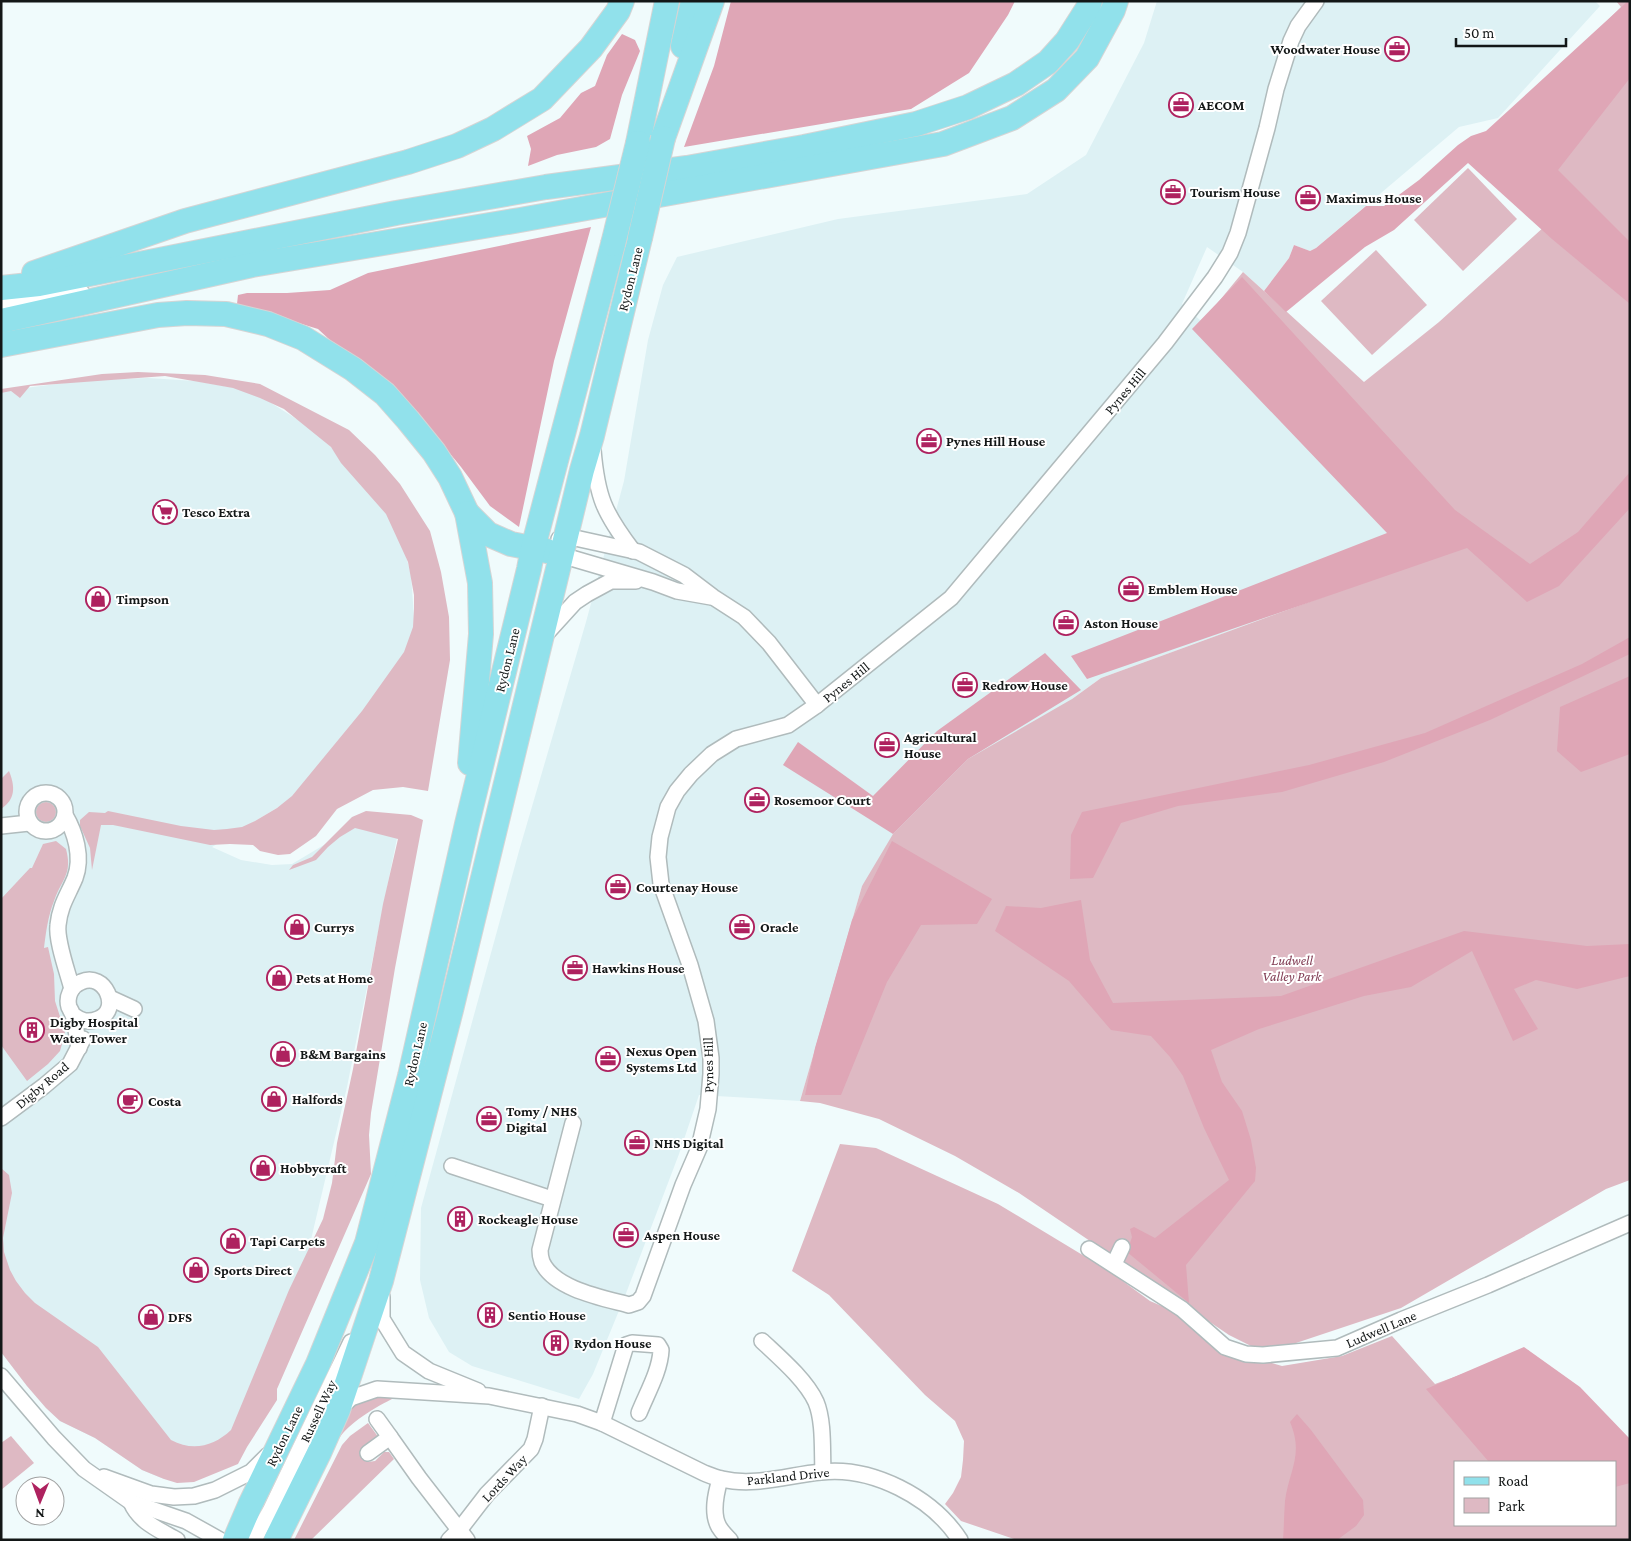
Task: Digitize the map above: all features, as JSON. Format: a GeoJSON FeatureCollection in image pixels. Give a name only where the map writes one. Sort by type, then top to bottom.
{"type":"FeatureCollection","features":[{"type":"Feature","properties":{"kind":"main road"},"geometry":{"type":"LineString","coordinates":[[1,286],[115,244],[185,221],[408,162],[457,146],[493,129],[542,99],[591,48],[618,11],[622,1]]}},
{"type":"Feature","properties":{"kind":"main road","name":"Rydon Lane"},"geometry":{"type":"LineString","coordinates":[[235,1540],[318,1364],[367,1243],[410,1076],[467,824],[533,548],[638,143],[666,1]]}},
{"type":"Feature","properties":{"kind":"main road","name":"Rydon Lane"},"geometry":{"type":"LineString","coordinates":[[276,1540],[338,1410],[381,1281],[451,1010],[563,545],[592,436],[640,238],[693,1]]}},
{"type":"Feature","properties":{"kind":"main road"},"geometry":{"type":"LineString","coordinates":[[663,138],[712,1]]}},
{"type":"Feature","properties":{"kind":"main road"},"geometry":{"type":"LineString","coordinates":[[1,286],[49,282],[396,213],[546,187],[687,168],[916,124],[968,107],[1016,84],[1048,62],[1066,41],[1088,8],[1090,1]]}},
{"type":"Feature","properties":{"kind":"main road"},"geometry":{"type":"LineString","coordinates":[[1,322],[252,265],[530,219],[943,144],[1012,118],[1056,90],[1087,58],[1116,1]]}},
{"type":"Feature","properties":{"kind":"main road"},"geometry":{"type":"LineString","coordinates":[[1,345],[158,315],[187,313],[226,314],[268,324],[303,338],[353,369],[385,394],[434,452],[450,477],[467,513],[480,583],[481,634],[467,824]]}},
{"type":"Feature","properties":{"kind":"main road"},"geometry":{"type":"LineString","coordinates":[[467,513],[488,534],[511,544],[533,548],[563,545]]}},
{"type":"Feature","properties":{"kind":"street","name":"Pynes Hill"},"geometry":{"type":"LineString","coordinates":[[572,1123],[540,1250],[542,1262],[553,1277],[566,1285],[629,1306],[638,1302],[643,1296],[683,1185],[699,1148],[708,1109],[711,1074],[711,1058],[706,1021],[690,965],[660,884],[658,857],[660,838],[668,807],[677,791],[691,774],[712,754],[736,739],[788,725],[951,598],[1133,382],[1215,277],[1230,253],[1238,233],[1258,157],[1268,128],[1276,89],[1291,41],[1298,26],[1316,1]]}},
{"type":"Feature","properties":{"kind":"street"},"geometry":{"type":"LineString","coordinates":[[1,305],[181,282]]}},
{"type":"Feature","properties":{"kind":"street"},"geometry":{"type":"LineString","coordinates":[[592,436],[595,476],[599,493],[616,529],[633,551]]}},
{"type":"Feature","properties":{"kind":"street","name":"Pynes Hill"},"geometry":{"type":"LineString","coordinates":[[563,545],[633,551],[684,574],[713,597],[744,617],[769,642],[817,704]]}},
{"type":"Feature","properties":{"kind":"street","name":"Pynes Hill"},"geometry":{"type":"LineString","coordinates":[[563,545],[676,591],[713,597]]}},
{"type":"Feature","properties":{"kind":"street","name":"Pynes Hill"},"geometry":{"type":"LineString","coordinates":[[540,642],[575,602],[610,581],[653,582]]}},
{"type":"Feature","properties":{"kind":"street"},"geometry":{"type":"LineString","coordinates":[[28,816],[31,800],[36,796],[45,793],[58,798],[62,803],[76,844],[79,861],[76,876],[61,906],[58,927],[72,989]]}},
{"type":"Feature","properties":{"kind":"street"},"geometry":{"type":"LineString","coordinates":[[1,821],[11,815],[28,816],[40,831],[48,832],[56,829],[65,815]]}},
{"type":"Feature","properties":{"kind":"street"},"geometry":{"type":"LineString","coordinates":[[1,826],[28,816]]}},
{"type":"Feature","properties":{"kind":"street"},"geometry":{"type":"LineString","coordinates":[[56,829],[76,844]]}},
{"type":"Feature","properties":{"kind":"street"},"geometry":{"type":"LineString","coordinates":[[65,960],[88,980]]}},
{"type":"Feature","properties":{"kind":"street"},"geometry":{"type":"LineString","coordinates":[[88,980],[102,984],[106,988],[109,1004],[101,1018],[92,1022],[80,1020],[73,1014],[68,997],[72,989],[76,984],[88,980]]}},
{"type":"Feature","properties":{"kind":"street","name":"Digby Road"},"geometry":{"type":"LineString","coordinates":[[73,1014],[79,1048]]}},
{"type":"Feature","properties":{"kind":"street","name":"Digby Road"},"geometry":{"type":"LineString","coordinates":[[1,1118],[70,1064],[92,1022]]}},
{"type":"Feature","properties":{"kind":"street"},"geometry":{"type":"LineString","coordinates":[[452,1166],[552,1199]]}},
{"type":"Feature","properties":{"kind":"street","name":"Ludwell Lane"},"geometry":{"type":"LineString","coordinates":[[1089,1249],[1187,1312],[1225,1347],[1246,1354],[1263,1355],[1337,1348],[1630,1223]]}},
{"type":"Feature","properties":{"kind":"street"},"geometry":{"type":"LineString","coordinates":[[1114,1264],[1122,1247]]}},
{"type":"Feature","properties":{"kind":"street","name":"Parkland Drive"},"geometry":{"type":"LineString","coordinates":[[381,1281],[382,1319],[403,1353],[429,1371],[489,1396]]}},
{"type":"Feature","properties":{"kind":"street","name":"Russell Way"},"geometry":{"type":"LineString","coordinates":[[252,1540],[270,1512],[381,1281]]}},
{"type":"Feature","properties":{"kind":"street"},"geometry":{"type":"LineString","coordinates":[[602,1423],[626,1345],[658,1340],[661,1355],[655,1376],[639,1414]]}},
{"type":"Feature","properties":{"kind":"street"},"geometry":{"type":"LineString","coordinates":[[762,1341],[783,1360],[816,1401],[821,1432],[823,1472]]}},
{"type":"Feature","properties":{"kind":"street","name":"Russell Way"},"geometry":{"type":"LineString","coordinates":[[1,1376],[54,1438],[84,1469],[131,1502],[186,1521],[220,1540]]}},
{"type":"Feature","properties":{"kind":"street","name":"Parkland Drive"},"geometry":{"type":"LineString","coordinates":[[338,1410],[351,1398],[377,1389],[489,1396],[542,1406],[577,1414],[602,1423],[720,1479],[753,1481],[823,1472],[846,1472],[874,1478],[911,1494],[933,1509],[951,1526],[960,1540]]}},
{"type":"Feature","properties":{"kind":"street","name":"Lords Way"},"geometry":{"type":"LineString","coordinates":[[459,1536],[487,1494],[531,1449],[542,1406]]}},
{"type":"Feature","properties":{"kind":"street"},"geometry":{"type":"LineString","coordinates":[[378,1419],[459,1536]]}},
{"type":"Feature","properties":{"kind":"street"},"geometry":{"type":"LineString","coordinates":[[368,1453],[390,1438]]}},
{"type":"Feature","properties":{"kind":"street","name":"Russell Way"},"geometry":{"type":"LineString","coordinates":[[84,1469],[151,1494],[174,1497],[194,1496],[215,1490],[251,1472],[282,1440]]}},
{"type":"Feature","properties":{"kind":"street"},"geometry":{"type":"LineString","coordinates":[[720,1479],[716,1492],[716,1519],[718,1526],[730,1540]]}},
{"type":"Feature","properties":{"kind":"street","name":"Russell Way"},"geometry":{"type":"LineString","coordinates":[[131,1502],[134,1511],[150,1525],[177,1540]]}},
{"type":"Feature","properties":{"kind":"street","name":"Russell Way"},"geometry":{"type":"LineString","coordinates":[[150,1525],[159,1540]]}},
{"type":"Feature","properties":{"kind":"shaded area"},"geometry":{"type":"Polygon","coordinates":[[[731,1],[1015,1],[1008,15],[969,73],[911,109],[684,147],[714,66],[731,1]]]}},
{"type":"Feature","properties":{"kind":"shaded area"},"geometry":{"type":"Polygon","coordinates":[[[1157,1],[1595,1],[1600,6],[1498,118],[1459,127],[1316,248],[1310,251],[1294,245],[1289,258],[1264,291],[1243,272],[1207,247],[1182,304],[1274,386],[1419,562],[1101,678],[1072,699],[862,886],[800,1101],[699,1095],[679,1154],[625,1296],[593,1374],[579,1399],[472,1366],[449,1352],[429,1318],[420,1280],[421,1208],[519,851],[586,622],[624,481],[648,340],[663,285],[677,257],[838,219],[1027,194],[1086,155],[1144,43],[1157,1]]]}},
{"type":"Feature","properties":{"kind":"shaded area"},"geometry":{"type":"Polygon","coordinates":[[[1630,1],[1630,78],[1558,170],[1630,242],[1630,304],[1552,239],[1468,163],[1394,230],[1365,247],[1286,312],[1264,291],[1289,258],[1294,245],[1310,251],[1366,206],[1384,206],[1419,180],[1458,145],[1471,136],[1486,131],[1630,1]]]}},
{"type":"Feature","properties":{"kind":"shaded area"},"geometry":{"type":"Polygon","coordinates":[[[622,34],[635,40],[640,51],[622,95],[610,139],[596,147],[557,155],[528,166],[531,149],[527,136],[560,118],[581,93],[595,86],[607,55],[622,34]]]}},
{"type":"Feature","properties":{"kind":"shaded area"},"geometry":{"type":"Polygon","coordinates":[[[591,227],[554,361],[519,527],[490,506],[411,406],[344,353],[318,329],[237,304],[238,295],[247,293],[330,290],[368,273],[591,227]]]}},
{"type":"Feature","properties":{"kind":"shaded area"},"geometry":{"type":"Polygon","coordinates":[[[1242,277],[1455,510],[1530,564],[1578,532],[1630,472],[1630,508],[1559,586],[1527,602],[1467,548],[1087,679],[1071,656],[1387,533],[1192,329],[1242,277]]]}},
{"type":"Feature","properties":{"kind":"shaded area"},"geometry":{"type":"Polygon","coordinates":[[[148,378],[195,381],[252,391],[314,430],[361,478],[399,529],[411,575],[415,631],[395,676],[290,800],[212,847],[241,860],[272,865],[292,864],[354,827],[397,838],[347,1087],[276,1388],[260,1425],[164,1479],[142,1470],[95,1438],[60,1421],[27,1386],[1,1352],[1,391],[89,380],[148,378]]]}},
{"type":"Feature","properties":{"kind":"shaded area"},"geometry":{"type":"Polygon","coordinates":[[[1630,637],[1630,654],[1490,720],[1384,762],[1282,792],[1178,806],[1121,823],[1093,878],[1070,879],[1071,835],[1082,812],[1309,765],[1425,733],[1582,664],[1630,637]]]}},
{"type":"Feature","properties":{"kind":"shaded area"},"geometry":{"type":"Polygon","coordinates":[[[1045,653],[1081,690],[968,759],[893,834],[783,765],[798,742],[873,796],[937,731],[1045,653]]]}},
{"type":"Feature","properties":{"kind":"shaded area"},"geometry":{"type":"Polygon","coordinates":[[[1630,676],[1630,754],[1581,772],[1557,751],[1560,707],[1630,676]]]}},
{"type":"Feature","properties":{"kind":"shaded area"},"geometry":{"type":"Polygon","coordinates":[[[892,841],[992,899],[977,924],[921,925],[887,982],[841,1095],[805,1095],[815,1048],[852,920],[892,841]]]}},
{"type":"Feature","properties":{"kind":"shaded area"},"geometry":{"type":"Polygon","coordinates":[[[1081,900],[1090,960],[1113,1003],[1281,996],[1464,931],[1587,946],[1630,944],[1630,976],[1577,989],[1536,980],[1514,989],[1538,1029],[1513,1041],[1472,951],[1411,987],[1364,996],[1259,1029],[1211,1050],[1222,1082],[1242,1111],[1251,1140],[1256,1168],[1255,1181],[1186,1265],[1189,1303],[1127,1252],[1132,1237],[1130,1229],[1134,1227],[1155,1238],[1229,1180],[1204,1128],[1183,1076],[1170,1057],[1151,1036],[1111,1030],[1069,981],[995,931],[1006,906],[1041,908],[1081,900]]]}},
{"type":"Feature","properties":{"kind":"shaded area"},"geometry":{"type":"Polygon","coordinates":[[[1524,1347],[1580,1387],[1630,1439],[1630,1483],[1616,1487],[1616,1461],[1488,1461],[1426,1389],[1524,1347]]]}},
{"type":"Feature","properties":{"kind":"shaded area"},"geometry":{"type":"Polygon","coordinates":[[[1297,1414],[1363,1500],[1364,1515],[1356,1526],[1337,1540],[1283,1540],[1285,1501],[1296,1453],[1296,1444],[1290,1422],[1297,1414]]]}},
{"type":"Feature","properties":{"kind":"green space","name":"Ludwell Valley Park"},"geometry":{"type":"Polygon","coordinates":[[[1616,1],[1630,1],[1630,1180],[1606,1189],[1401,1308],[1281,1348],[1253,1347],[1229,1335],[1019,1193],[955,1156],[879,1119],[820,1103],[800,1101],[862,886],[893,834],[968,759],[1072,699],[1101,678],[1419,562],[1202,322],[1243,272],[1364,382],[1439,322],[1545,226],[1483,146],[1621,7],[1616,1]]]}},
{"type":"Feature","properties":{"kind":"green space"},"geometry":{"type":"Polygon","coordinates":[[[1468,168],[1517,219],[1463,271],[1414,220],[1468,168]]]}},
{"type":"Feature","properties":{"kind":"green space"},"geometry":{"type":"Polygon","coordinates":[[[1376,250],[1427,305],[1372,355],[1321,301],[1376,250]]]}},
{"type":"Feature","properties":{"kind":"green space"},"geometry":{"type":"Polygon","coordinates":[[[138,372],[205,375],[260,384],[349,430],[375,455],[400,484],[430,531],[441,572],[449,617],[450,660],[428,791],[403,787],[373,790],[337,809],[316,836],[290,854],[278,855],[260,851],[253,845],[210,845],[113,825],[101,825],[92,870],[90,848],[80,826],[80,820],[89,812],[105,813],[108,811],[181,826],[214,830],[242,827],[277,808],[292,796],[362,711],[404,652],[413,627],[414,595],[408,562],[386,514],[341,463],[331,447],[284,409],[233,388],[165,376],[30,386],[20,398],[11,391],[1,393],[1,389],[102,374],[138,372]]]}},
{"type":"Feature","properties":{"kind":"green space"},"geometry":{"type":"Polygon","coordinates":[[[9,771],[13,787],[12,797],[1,809],[1,779],[9,771]]]}},
{"type":"Feature","properties":{"kind":"green space"},"geometry":{"type":"Polygon","coordinates":[[[46,802],[53,805],[56,812],[53,819],[46,822],[39,819],[36,812],[39,805],[46,802]]]}},
{"type":"Feature","properties":{"kind":"green space"},"geometry":{"type":"Polygon","coordinates":[[[366,811],[411,815],[423,820],[395,968],[371,1113],[369,1135],[371,1174],[277,1389],[277,1400],[238,1464],[194,1482],[177,1483],[142,1470],[95,1438],[60,1421],[27,1386],[1,1352],[1,1168],[9,1175],[12,1193],[3,1238],[4,1252],[10,1270],[25,1293],[35,1303],[98,1347],[171,1440],[187,1446],[195,1446],[210,1443],[224,1436],[231,1430],[289,1290],[323,1219],[332,1183],[337,1143],[353,1069],[383,904],[398,839],[355,828],[340,837],[316,860],[289,870],[293,865],[312,857],[352,817],[366,811]]]}},
{"type":"Feature","properties":{"kind":"green space"},"geometry":{"type":"Polygon","coordinates":[[[56,841],[66,849],[68,865],[50,912],[44,948],[48,947],[54,974],[55,1001],[65,1032],[60,1051],[48,1064],[27,1081],[1,1045],[1,899],[32,868],[43,844],[56,841]]]}},
{"type":"Feature","properties":{"kind":"green space"},"geometry":{"type":"Polygon","coordinates":[[[840,1144],[876,1148],[998,1204],[1109,1271],[1150,1301],[1171,1310],[1233,1352],[1282,1366],[1342,1356],[1392,1336],[1435,1384],[1528,1350],[1630,1463],[1630,1540],[1017,1540],[961,1521],[945,1504],[961,1477],[964,1441],[955,1421],[925,1395],[829,1295],[792,1271],[840,1144]]]}},
{"type":"Feature","properties":{"kind":"green space"},"geometry":{"type":"Polygon","coordinates":[[[369,1396],[398,1396],[367,1414],[345,1431],[312,1490],[351,1407],[369,1396]]]}},
{"type":"Feature","properties":{"kind":"green space"},"geometry":{"type":"Polygon","coordinates":[[[368,1423],[379,1438],[361,1450],[361,1455],[368,1462],[375,1461],[384,1452],[389,1452],[394,1459],[311,1540],[294,1540],[342,1445],[350,1436],[368,1423]]]}},
{"type":"Feature","properties":{"kind":"green space"},"geometry":{"type":"Polygon","coordinates":[[[11,1436],[34,1463],[18,1476],[15,1476],[15,1479],[1,1490],[1,1443],[11,1436]]]}},
{"type":"Feature","properties":{"kind":"place","name":"Woodwater House"},"geometry":{"type":"Point","coordinates":[1397,49]}},
{"type":"Feature","properties":{"kind":"place","name":"AECOM"},"geometry":{"type":"Point","coordinates":[1181,105]}},
{"type":"Feature","properties":{"kind":"place","name":"Tourism House"},"geometry":{"type":"Point","coordinates":[1173,192]}},
{"type":"Feature","properties":{"kind":"place","name":"Maximus House"},"geometry":{"type":"Point","coordinates":[1308,198]}},
{"type":"Feature","properties":{"kind":"place","name":"Pynes Hill House"},"geometry":{"type":"Point","coordinates":[929,441]}},
{"type":"Feature","properties":{"kind":"place","name":"Tesco Extra"},"geometry":{"type":"Point","coordinates":[165,512]}},
{"type":"Feature","properties":{"kind":"place","name":"Emblem House"},"geometry":{"type":"Point","coordinates":[1131,589]}},
{"type":"Feature","properties":{"kind":"place","name":"Timpson"},"geometry":{"type":"Point","coordinates":[98,599]}},
{"type":"Feature","properties":{"kind":"place","name":"Aston House"},"geometry":{"type":"Point","coordinates":[1066,623]}},
{"type":"Feature","properties":{"kind":"place","name":"Redrow House"},"geometry":{"type":"Point","coordinates":[965,685]}},
{"type":"Feature","properties":{"kind":"place","name":"Agricultural House"},"geometry":{"type":"Point","coordinates":[887,745]}},
{"type":"Feature","properties":{"kind":"place","name":"Rosemoor Court"},"geometry":{"type":"Point","coordinates":[757,800]}},
{"type":"Feature","properties":{"kind":"place","name":"Courtenay House"},"geometry":{"type":"Point","coordinates":[618,887]}},
{"type":"Feature","properties":{"kind":"place","name":"Currys"},"geometry":{"type":"Point","coordinates":[297,927]}},
{"type":"Feature","properties":{"kind":"place","name":"Oracle"},"geometry":{"type":"Point","coordinates":[742,927]}},
{"type":"Feature","properties":{"kind":"place","name":"Hawkins House"},"geometry":{"type":"Point","coordinates":[575,968]}},
{"type":"Feature","properties":{"kind":"place","name":"Pets at Home"},"geometry":{"type":"Point","coordinates":[279,978]}},
{"type":"Feature","properties":{"kind":"place","name":"Digby Hospital Water Tower"},"geometry":{"type":"Point","coordinates":[32,1030]}},
{"type":"Feature","properties":{"kind":"place","name":"B&M Bargains"},"geometry":{"type":"Point","coordinates":[283,1054]}},
{"type":"Feature","properties":{"kind":"place","name":"Nexus Open Systems Ltd"},"geometry":{"type":"Point","coordinates":[608,1059]}},
{"type":"Feature","properties":{"kind":"place","name":"Halfords"},"geometry":{"type":"Point","coordinates":[274,1099]}},
{"type":"Feature","properties":{"kind":"place","name":"Costa"},"geometry":{"type":"Point","coordinates":[130,1101]}},
{"type":"Feature","properties":{"kind":"place","name":"Tomy / NHS Digital"},"geometry":{"type":"Point","coordinates":[489,1119]}},
{"type":"Feature","properties":{"kind":"place","name":"NHS Digital"},"geometry":{"type":"Point","coordinates":[637,1143]}},
{"type":"Feature","properties":{"kind":"place","name":"Hobbycraft"},"geometry":{"type":"Point","coordinates":[263,1168]}},
{"type":"Feature","properties":{"kind":"place","name":"Rockeagle House"},"geometry":{"type":"Point","coordinates":[460,1219]}},
{"type":"Feature","properties":{"kind":"place","name":"Aspen House"},"geometry":{"type":"Point","coordinates":[626,1235]}},
{"type":"Feature","properties":{"kind":"place","name":"Tapi Carpets"},"geometry":{"type":"Point","coordinates":[233,1241]}},
{"type":"Feature","properties":{"kind":"place","name":"Sports Direct"},"geometry":{"type":"Point","coordinates":[196,1270]}},
{"type":"Feature","properties":{"kind":"place","name":"Sentio House"},"geometry":{"type":"Point","coordinates":[490,1315]}},
{"type":"Feature","properties":{"kind":"place","name":"DFS"},"geometry":{"type":"Point","coordinates":[151,1317]}},
{"type":"Feature","properties":{"kind":"place","name":"Rydon House"},"geometry":{"type":"Point","coordinates":[556,1343]}}]}
